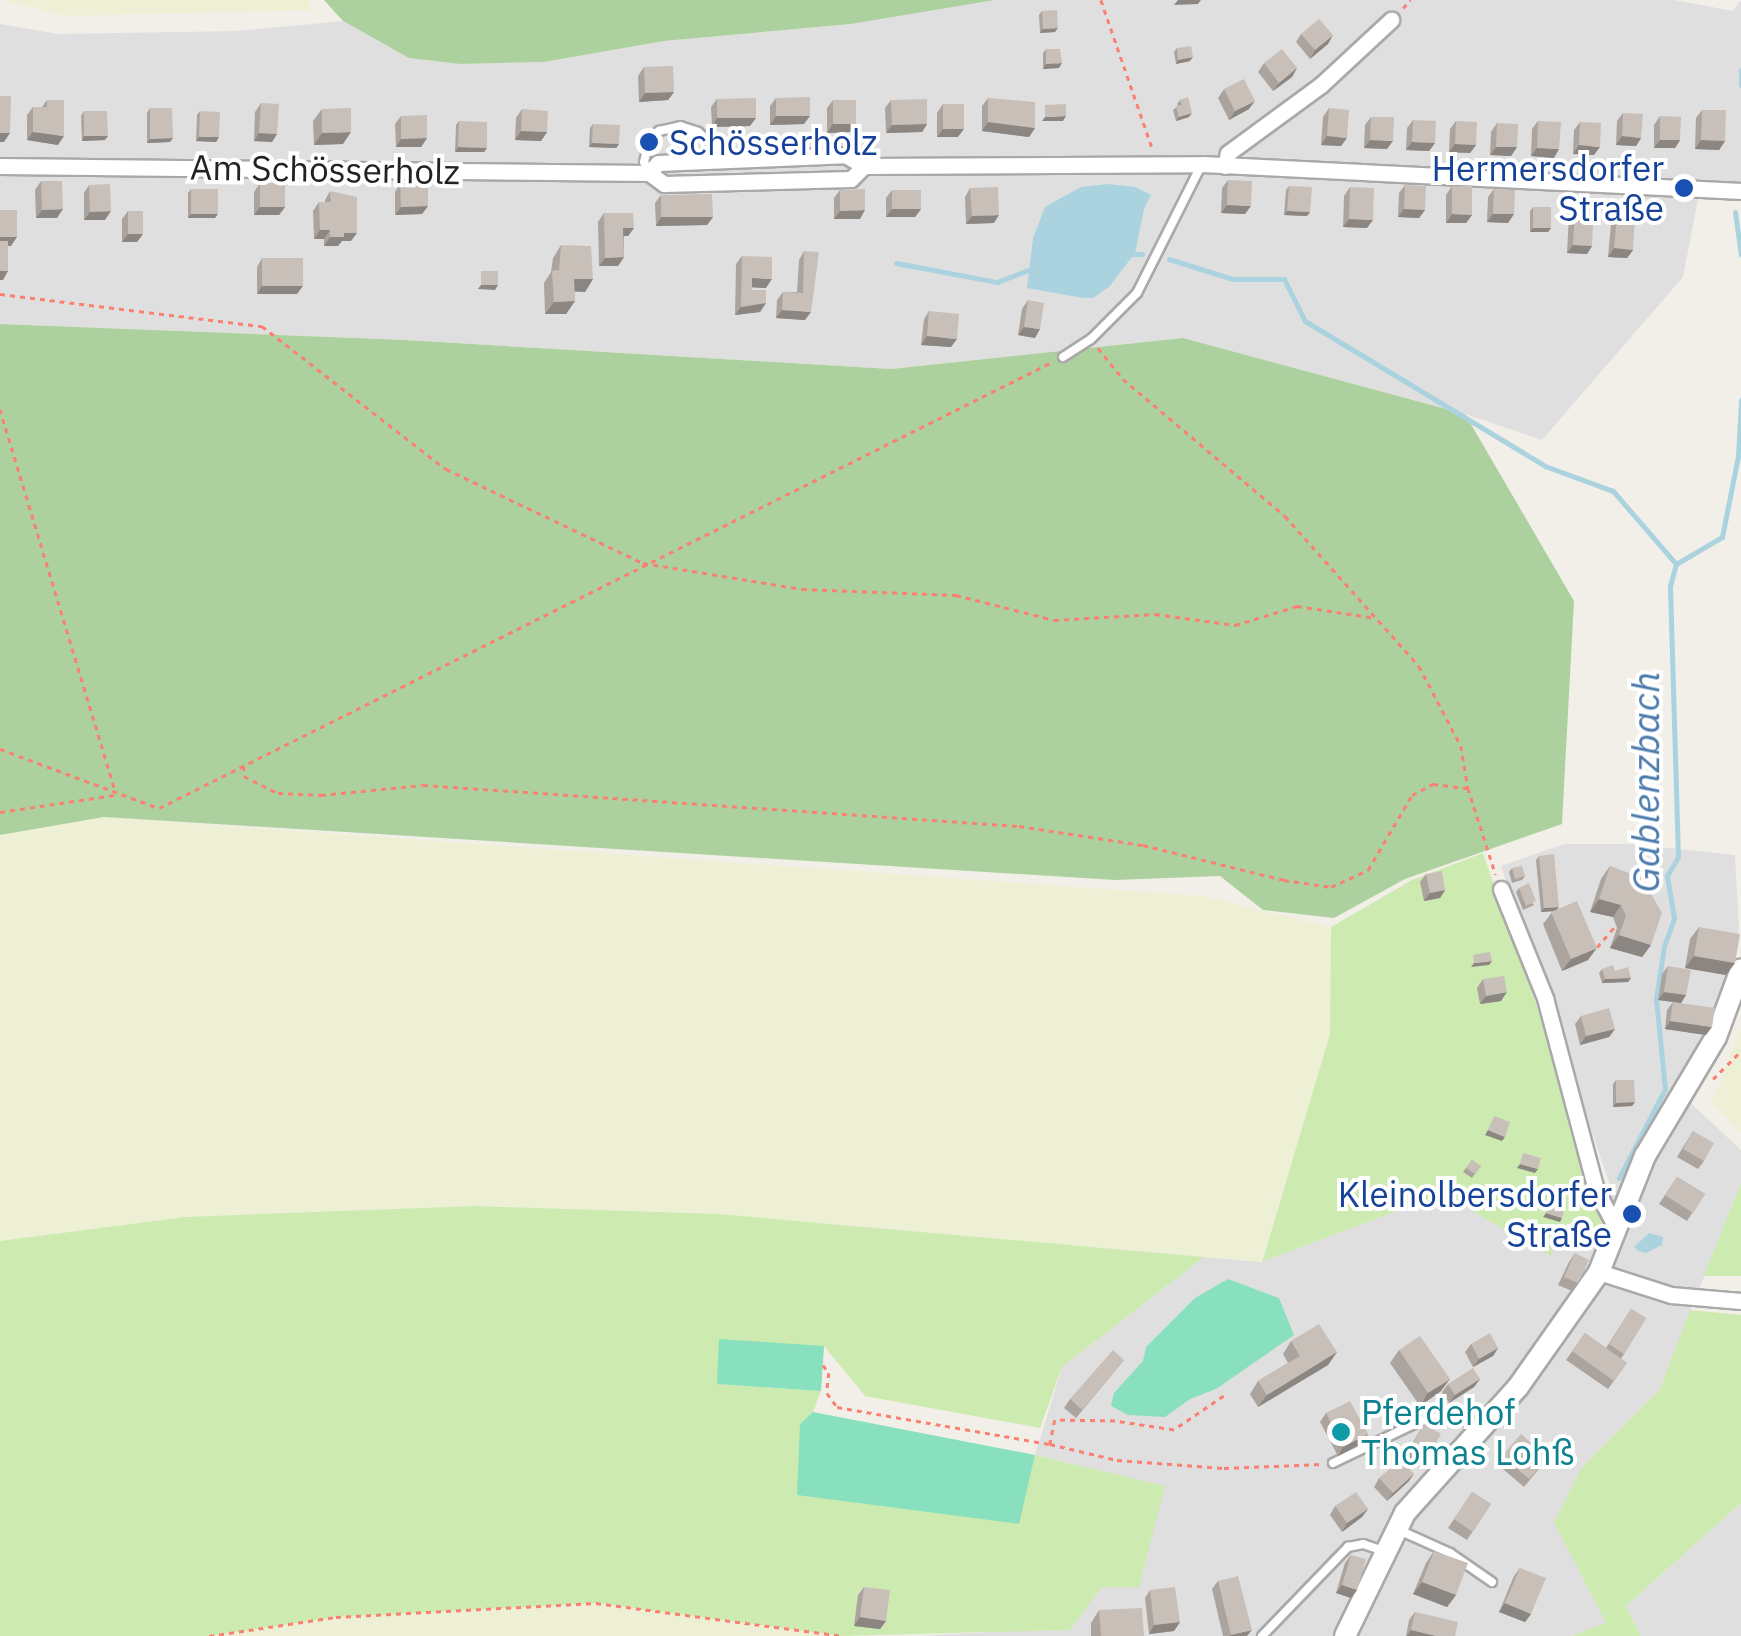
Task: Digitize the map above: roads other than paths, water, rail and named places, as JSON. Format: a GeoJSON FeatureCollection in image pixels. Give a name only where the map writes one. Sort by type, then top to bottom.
{"type":"FeatureCollection","features":[{"type":"Feature","properties":{"kind":"street"},"geometry":{"type":"LineString","coordinates":[[1225,166],[1228,153],[1321,85],[1391,20]]}},
{"type":"Feature","properties":{"kind":"street","name":"Am Schösserholz"},"geometry":{"type":"LineString","coordinates":[[649,173],[658,163],[845,155],[864,166],[1202,164],[1741,191]]}},
{"type":"Feature","properties":{"kind":"street","name":"Am Schösserholz"},"geometry":{"type":"LineString","coordinates":[[0,166],[649,173],[664,184],[851,179],[864,166]]}},
{"type":"Feature","properties":{"kind":"street"},"geometry":{"type":"LineString","coordinates":[[1500,889],[1545,998],[1596,1190],[1616,1227]]}},
{"type":"Feature","properties":{"kind":"street"},"geometry":{"type":"LineString","coordinates":[[1345,1636],[1395,1529],[1427,1486],[1518,1387],[1599,1272],[1645,1156],[1716,1038],[1741,969]]}},
{"type":"Feature","properties":{"kind":"street"},"geometry":{"type":"LineString","coordinates":[[1599,1272],[1671,1296],[1741,1301]]}},
{"type":"Feature","properties":{"kind":"lane"},"geometry":{"type":"LineString","coordinates":[[649,173],[644,162],[649,142],[660,131],[680,126],[698,132],[733,161]]}},
{"type":"Feature","properties":{"kind":"lane"},"geometry":{"type":"LineString","coordinates":[[1062,357],[1090,339],[1137,293],[1202,164]]}},
{"type":"Feature","properties":{"kind":"lane"},"geometry":{"type":"LineString","coordinates":[[1334,1464],[1416,1424],[1447,1414],[1483,1428]]}},
{"type":"Feature","properties":{"kind":"lane"},"geometry":{"type":"LineString","coordinates":[[1395,1529],[1450,1554],[1492,1582]]}},
{"type":"Feature","properties":{"kind":"lane"},"geometry":{"type":"LineString","coordinates":[[1262,1636],[1348,1547],[1364,1544],[1384,1551]]}},
{"type":"Feature","properties":{"kind":"water"},"geometry":{"type":"Polygon","coordinates":[[[1081,187],[1135,187],[1151,195],[1144,209],[1135,253],[1109,287],[1093,298],[1027,288],[1033,238],[1045,207],[1081,187]]]}},
{"type":"Feature","properties":{"kind":"water"},"geometry":{"type":"Polygon","coordinates":[[[1649,1233],[1663,1237],[1662,1245],[1646,1253],[1638,1251],[1634,1247],[1649,1233]]]}},
{"type":"Feature","properties":{"kind":"waterway","name":"Gablenzbach"},"geometry":{"type":"LineString","coordinates":[[1741,70],[1741,85]]}},
{"type":"Feature","properties":{"kind":"waterway","name":"Gablenzbach"},"geometry":{"type":"LineString","coordinates":[[1735,212],[1741,255]]}},
{"type":"Feature","properties":{"kind":"waterway"},"geometry":{"type":"LineString","coordinates":[[1129,254],[1142,254]]}},
{"type":"Feature","properties":{"kind":"waterway"},"geometry":{"type":"LineString","coordinates":[[1169,259],[1233,279],[1284,279],[1305,321],[1545,466],[1613,491],[1676,564]]}},
{"type":"Feature","properties":{"kind":"waterway"},"geometry":{"type":"LineString","coordinates":[[896,263],[997,282],[1029,270]]}},
{"type":"Feature","properties":{"kind":"waterway","name":"Gablenzbach"},"geometry":{"type":"LineString","coordinates":[[1619,1178],[1665,1089],[1656,999],[1664,946],[1674,918],[1667,876],[1678,857],[1670,586],[1676,564],[1722,537],[1738,456],[1741,400]]}},
{"type":"Feature","properties":{"kind":"place","name":"Schösserholz"},"geometry":{"type":"Point","coordinates":[649,142]}},
{"type":"Feature","properties":{"kind":"place","name":"Hermersdorfer Straße"},"geometry":{"type":"Point","coordinates":[1684,188]}},
{"type":"Feature","properties":{"kind":"place","name":"Kleinolbersdorfer Straße"},"geometry":{"type":"Point","coordinates":[1632,1214]}},
{"type":"Feature","properties":{"kind":"place","name":"Pferdehof Thomas Lohß"},"geometry":{"type":"Point","coordinates":[1341,1432]}}]}
